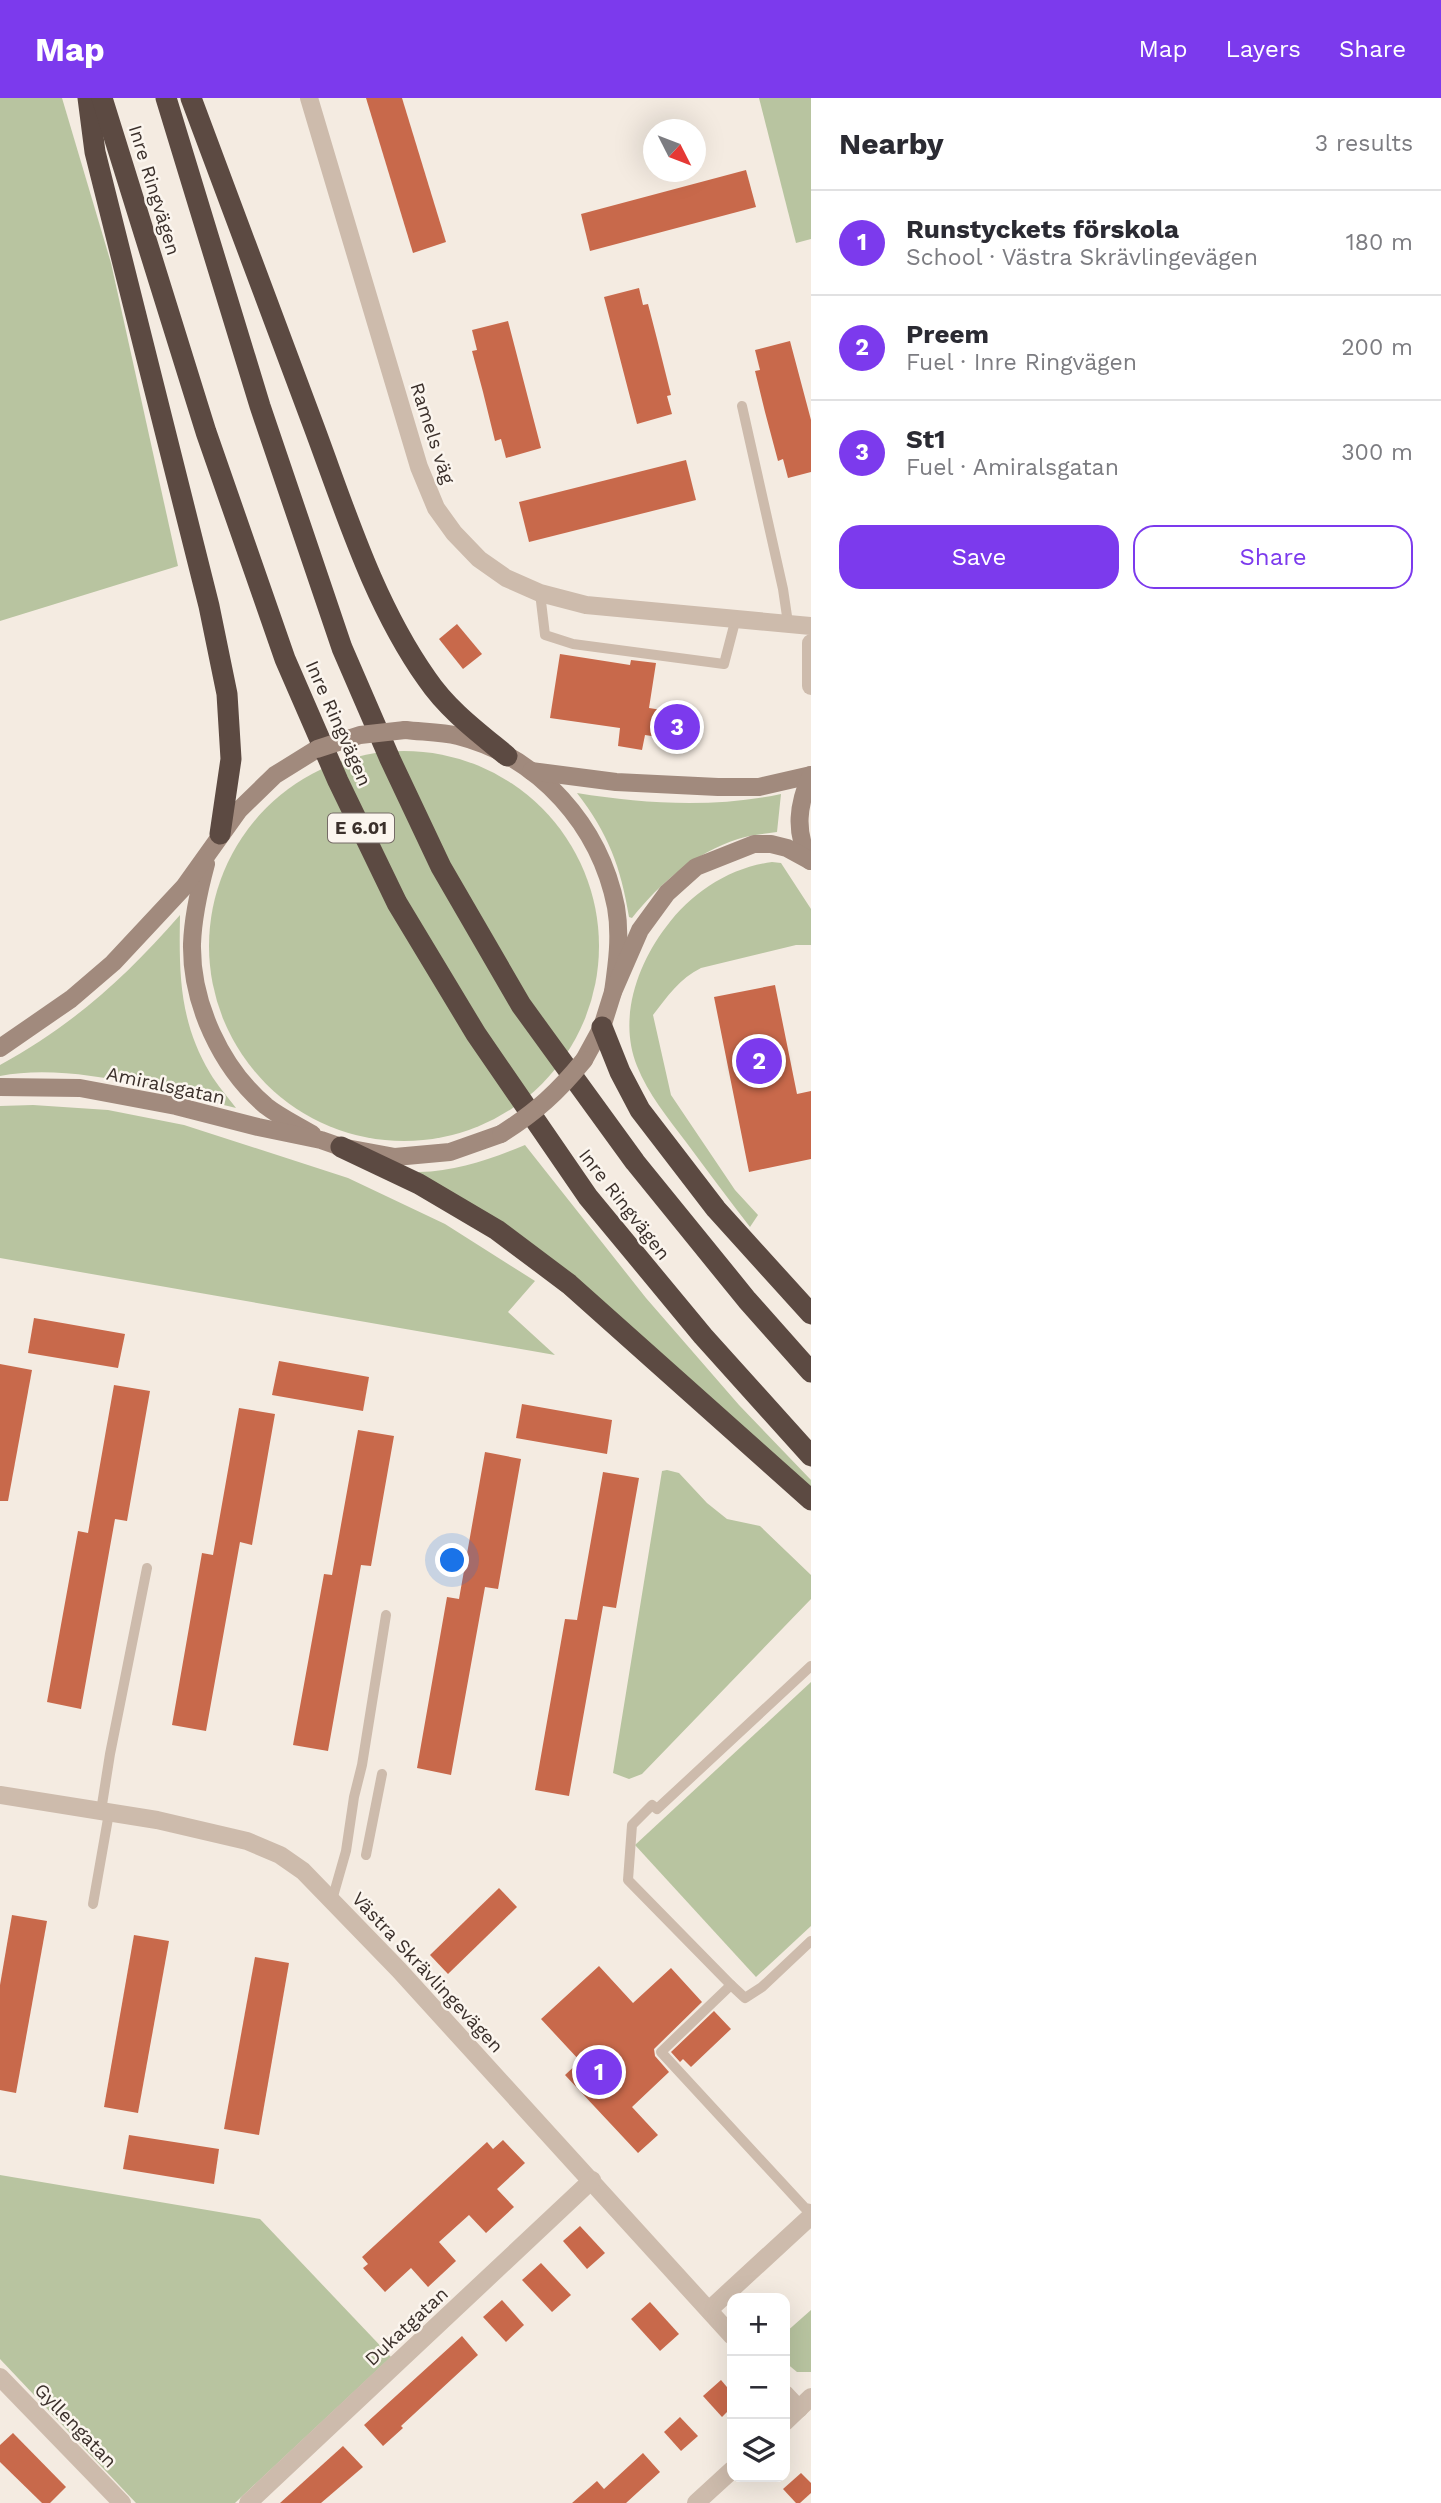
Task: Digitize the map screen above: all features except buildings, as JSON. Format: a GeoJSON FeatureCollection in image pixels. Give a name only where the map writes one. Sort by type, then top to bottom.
{"type":"FeatureCollection","features":[{"type":"Feature","properties":{"kind":"highway"},"geometry":{"type":"LineString","coordinates":[[88,98],[94,152],[209,606],[227,694],[231,759],[220,834]]}},
{"type":"Feature","properties":{"kind":"highway","name":"Inre Ringvägen"},"geometry":{"type":"LineString","coordinates":[[102,98],[206,432],[285,659],[338,781],[397,903],[476,1034],[588,1197],[703,1336],[811,1456]]}},
{"type":"Feature","properties":{"kind":"highway","name":"Inre Ringvägen"},"geometry":{"type":"LineString","coordinates":[[166,98],[260,406],[342,648],[441,867],[521,1005],[627,1151],[738,1289],[811,1372]]}},
{"type":"Feature","properties":{"kind":"highway"},"geometry":{"type":"LineString","coordinates":[[191,98],[345,510],[397,635],[428,682],[458,716],[508,756]]}},
{"type":"Feature","properties":{"kind":"highway"},"geometry":{"type":"LineString","coordinates":[[602,1027],[620,1072],[640,1110],[716,1209],[811,1314]]}},
{"type":"Feature","properties":{"kind":"highway"},"geometry":{"type":"LineString","coordinates":[[341,1147],[419,1184],[486,1223],[569,1284],[811,1500]]}},
{"type":"Feature","properties":{"kind":"main road","name":"Amiralsgatan"},"geometry":{"type":"LineString","coordinates":[[0,1048],[71,999],[113,962],[176,897],[239,810],[275,775],[317,749],[360,735],[405,730],[458,736],[508,756],[531,771],[562,798],[587,831],[606,869],[616,909],[619,951],[613,992]]}},
{"type":"Feature","properties":{"kind":"main road","name":"Amiralsgatan"},"geometry":{"type":"LineString","coordinates":[[531,771],[616,782],[718,787],[759,787],[811,775]]}},
{"type":"Feature","properties":{"kind":"main road","name":"Amiralsgatan"},"geometry":{"type":"LineString","coordinates":[[810,861],[799,833],[799,811],[811,775]]}},
{"type":"Feature","properties":{"kind":"main road","name":"Amiralsgatan"},"geometry":{"type":"LineString","coordinates":[[0,1087],[80,1088],[176,1106],[341,1147],[395,1157],[450,1152],[502,1134],[560,1090],[583,1060],[602,1027],[613,992],[640,930],[667,893],[696,867],[754,844],[787,848],[810,861]]}},
{"type":"Feature","properties":{"kind":"main road","name":"Amiralsgatan"},"geometry":{"type":"LineString","coordinates":[[209,854],[197,900],[192,945],[197,990],[212,1034],[235,1073],[267,1106],[321,1140]]}},
{"type":"Feature","properties":{"kind":"street","name":"Ramels väg"},"geometry":{"type":"LineString","coordinates":[[309,98],[419,467],[436,508],[479,559],[506,578],[540,593],[586,604],[811,626]]}},
{"type":"Feature","properties":{"kind":"street"},"geometry":{"type":"LineString","coordinates":[[811,643],[811,686]]}},
{"type":"Feature","properties":{"kind":"street","name":"Västra Skrävlingevägen"},"geometry":{"type":"LineString","coordinates":[[0,1796],[157,1820],[247,1841],[281,1855],[303,1871],[592,2180],[727,2330]]}},
{"type":"Feature","properties":{"kind":"street","name":"Dukatgatan"},"geometry":{"type":"LineString","coordinates":[[248,2503],[592,2180]]}},
{"type":"Feature","properties":{"kind":"street"},"geometry":{"type":"LineString","coordinates":[[709,2310],[811,2216]]}},
{"type":"Feature","properties":{"kind":"street","name":"Gyllengatan"},"geometry":{"type":"LineString","coordinates":[[0,2377],[122,2503]]}},
{"type":"Feature","properties":{"kind":"street"},"geometry":{"type":"LineString","coordinates":[[788,2419],[805,2403],[811,2423]]}},
{"type":"Feature","properties":{"kind":"street"},"geometry":{"type":"LineString","coordinates":[[696,2503],[727,2475]]}},
{"type":"Feature","properties":{"kind":"lane"},"geometry":{"type":"LineString","coordinates":[[742,406],[783,589],[788,623]]}},
{"type":"Feature","properties":{"kind":"lane"},"geometry":{"type":"LineString","coordinates":[[540,593],[545,635],[573,644],[724,664],[736,618]]}},
{"type":"Feature","properties":{"kind":"lane"},"geometry":{"type":"LineString","coordinates":[[93,1905],[105,1812],[147,1568]]}},
{"type":"Feature","properties":{"kind":"lane"},"geometry":{"type":"LineString","coordinates":[[332,1900],[362,1765],[387,1615]]}},
{"type":"Feature","properties":{"kind":"lane"},"geometry":{"type":"LineString","coordinates":[[811,1666],[657,1809],[652,1805],[632,1825],[628,1880],[745,1998],[762,1987],[811,1941]]}},
{"type":"Feature","properties":{"kind":"lane"},"geometry":{"type":"LineString","coordinates":[[366,1855],[382,1774]]}},
{"type":"Feature","properties":{"kind":"lane"},"geometry":{"type":"LineString","coordinates":[[731,1985],[661,2052],[805,2208],[811,2209]]}},
{"type":"Feature","properties":{"kind":"green space"},"geometry":{"type":"Polygon","coordinates":[[[0,98],[62,98],[111,263],[178,566],[0,621],[0,98]]]}},
{"type":"Feature","properties":{"kind":"green space"},"geometry":{"type":"Polygon","coordinates":[[[759,98],[811,98],[811,239],[796,243],[759,98]]]}},
{"type":"Feature","properties":{"kind":"green space"},"geometry":{"type":"Polygon","coordinates":[[[404,751],[442,755],[479,766],[512,784],[542,808],[566,838],[584,871],[595,908],[599,946],[595,984],[584,1021],[566,1054],[542,1084],[512,1108],[479,1126],[442,1137],[404,1141],[366,1137],[329,1126],[296,1108],[266,1084],[242,1054],[224,1021],[213,984],[209,946],[213,908],[224,871],[242,838],[266,808],[296,784],[329,766],[366,755],[404,751]]]}},
{"type":"Feature","properties":{"kind":"green space"},"geometry":{"type":"Polygon","coordinates":[[[577,793],[679,803],[731,801],[781,794],[777,832],[743,838],[707,852],[667,881],[632,918],[629,917],[612,851],[597,822],[577,793]]]}},
{"type":"Feature","properties":{"kind":"green space"},"geometry":{"type":"Polygon","coordinates":[[[772,862],[781,863],[811,909],[811,945],[796,945],[701,968],[680,983],[653,1015],[671,1095],[735,1190],[758,1215],[750,1227],[665,1115],[647,1086],[632,1048],[630,1011],[639,975],[647,958],[676,914],[700,893],[726,876],[772,862]]]}},
{"type":"Feature","properties":{"kind":"green space"},"geometry":{"type":"Polygon","coordinates":[[[180,915],[181,977],[192,1035],[210,1073],[236,1108],[88,1075],[28,1073],[0,1076],[0,1065],[51,1033],[97,998],[139,959],[180,915]]]}},
{"type":"Feature","properties":{"kind":"green space"},"geometry":{"type":"Polygon","coordinates":[[[33,1105],[108,1110],[184,1125],[348,1178],[445,1224],[535,1281],[508,1312],[555,1355],[0,1258],[0,1106],[33,1105]]]}},
{"type":"Feature","properties":{"kind":"green space"},"geometry":{"type":"Polygon","coordinates":[[[525,1145],[646,1298],[739,1405],[811,1480],[811,1496],[418,1175],[419,1172],[473,1163],[525,1145]]]}},
{"type":"Feature","properties":{"kind":"green space"},"geometry":{"type":"Polygon","coordinates":[[[662,1471],[679,1473],[707,1503],[727,1519],[760,1526],[811,1575],[811,1599],[642,1774],[629,1779],[613,1773],[662,1471]]]}},
{"type":"Feature","properties":{"kind":"green space"},"geometry":{"type":"Polygon","coordinates":[[[811,1682],[811,1926],[756,1977],[635,1845],[811,1682]]]}},
{"type":"Feature","properties":{"kind":"green space"},"geometry":{"type":"Polygon","coordinates":[[[0,2175],[260,2219],[391,2357],[235,2503],[136,2503],[0,2359],[0,2175]]]}},
{"type":"Feature","properties":{"kind":"green space"},"geometry":{"type":"Polygon","coordinates":[[[811,2310],[811,2372],[797,2372],[790,2366],[790,2329],[811,2310]]]}},
{"type":"Feature","properties":{"kind":"place","name":"St1"},"geometry":{"type":"Point","coordinates":[677,727]}},
{"type":"Feature","properties":{"kind":"place","name":"Preem"},"geometry":{"type":"Point","coordinates":[759,1061]}},
{"type":"Feature","properties":{"kind":"place","name":"Runstyckets förskola"},"geometry":{"type":"Point","coordinates":[599,2072]}}]}
